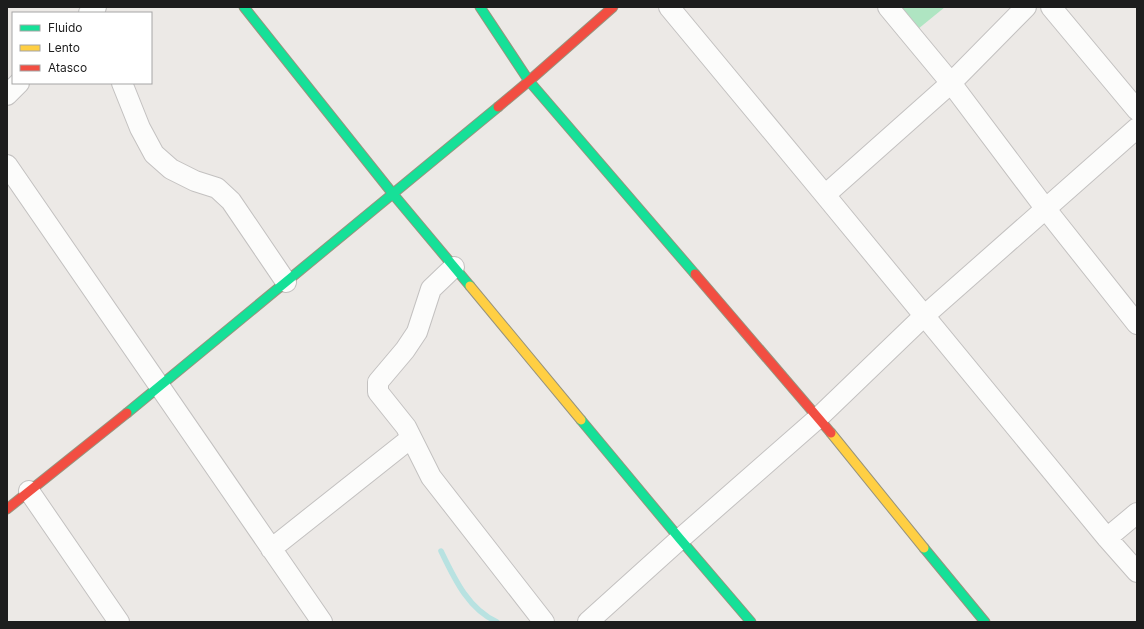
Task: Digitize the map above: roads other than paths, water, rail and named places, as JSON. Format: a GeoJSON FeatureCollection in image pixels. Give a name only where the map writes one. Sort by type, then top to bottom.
{"type":"FeatureCollection","features":[{"type":"Feature","properties":{"kind":"street"},"geometry":{"type":"LineString","coordinates":[[244,7],[454,268],[751,622]]}},
{"type":"Feature","properties":{"kind":"street"},"geometry":{"type":"LineString","coordinates":[[480,7],[529,81],[818,418],[985,622]]}},
{"type":"Feature","properties":{"kind":"street"},"geometry":{"type":"LineString","coordinates":[[7,509],[160,386],[393,194],[529,81],[613,7]]}},
{"type":"Feature","properties":{"kind":"street"},"geometry":{"type":"LineString","coordinates":[[669,7],[826,195],[1106,538],[1137,572]]}},
{"type":"Feature","properties":{"kind":"street"},"geometry":{"type":"LineString","coordinates":[[888,7],[951,83],[1045,208],[1137,324]]}},
{"type":"Feature","properties":{"kind":"street"},"geometry":{"type":"LineString","coordinates":[[826,195],[951,83],[1026,7]]}},
{"type":"Feature","properties":{"kind":"street"},"geometry":{"type":"LineString","coordinates":[[1051,7],[1137,110]]}},
{"type":"Feature","properties":{"kind":"street"},"geometry":{"type":"LineString","coordinates":[[7,95],[18,84]]}},
{"type":"Feature","properties":{"kind":"street"},"geometry":{"type":"LineString","coordinates":[[122,84],[140,128],[154,154],[171,169],[195,181],[218,188],[231,201],[286,282]]}},
{"type":"Feature","properties":{"kind":"street"},"geometry":{"type":"LineString","coordinates":[[588,622],[818,418],[924,316],[1137,128]]}},
{"type":"Feature","properties":{"kind":"street"},"geometry":{"type":"LineString","coordinates":[[7,164],[322,622]]}},
{"type":"Feature","properties":{"kind":"street"},"geometry":{"type":"LineString","coordinates":[[454,268],[432,289],[417,332],[405,350],[378,382],[378,392],[406,427],[431,477],[544,622]]}},
{"type":"Feature","properties":{"kind":"street"},"geometry":{"type":"LineString","coordinates":[[271,548],[411,438]]}},
{"type":"Feature","properties":{"kind":"street"},"geometry":{"type":"LineString","coordinates":[[29,491],[119,622]]}},
{"type":"Feature","properties":{"kind":"street"},"geometry":{"type":"LineString","coordinates":[[1106,538],[1137,513]]}},
{"type":"Feature","properties":{"kind":"waterway"},"geometry":{"type":"LineString","coordinates":[[441,551],[451,572],[470,601],[478,609],[497,622]]}}]}
